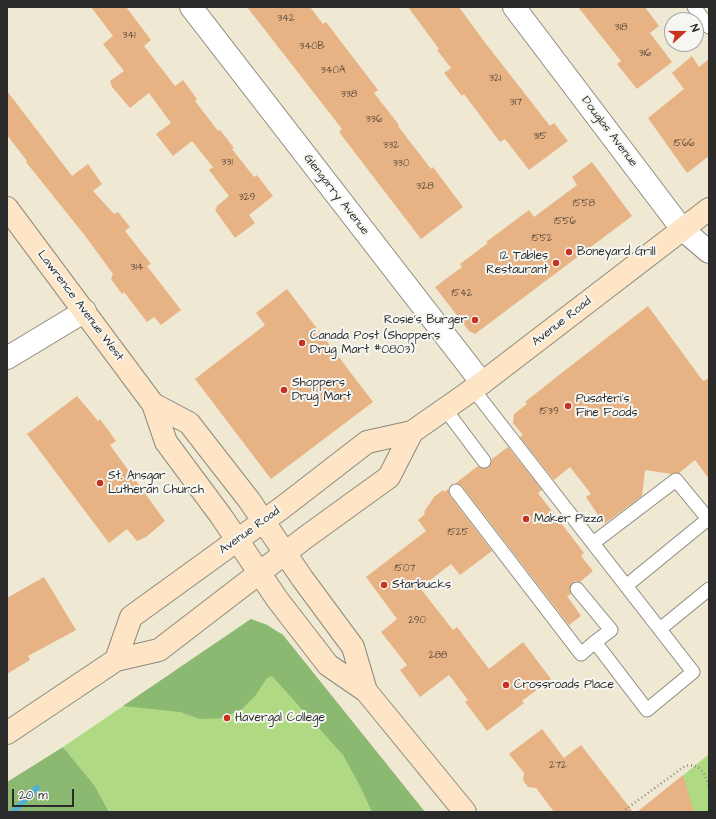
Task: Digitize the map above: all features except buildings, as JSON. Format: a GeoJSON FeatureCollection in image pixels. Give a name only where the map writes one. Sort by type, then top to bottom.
{"type":"FeatureCollection","features":[{"type":"Feature","properties":{"kind":"main road","name":"Lawrence Avenue West"},"geometry":{"type":"LineString","coordinates":[[7,208],[153,404],[166,442],[237,540],[276,599],[328,665],[366,691],[465,812]]}},
{"type":"Feature","properties":{"kind":"main road","name":"Avenue Road"},"geometry":{"type":"LineString","coordinates":[[116,660],[130,617],[263,521],[367,442],[412,432],[445,409],[709,209]]}},
{"type":"Feature","properties":{"kind":"main road","name":"Lawrence Avenue West"},"geometry":{"type":"LineString","coordinates":[[153,404],[189,423],[263,521],[353,646],[366,691]]}},
{"type":"Feature","properties":{"kind":"main road","name":"Avenue Road"},"geometry":{"type":"LineString","coordinates":[[7,733],[116,660],[159,650],[285,553],[389,477],[412,432]]}},
{"type":"Feature","properties":{"kind":"street","name":"Glengarry Avenue"},"geometry":{"type":"LineString","coordinates":[[191,7],[477,386]]}},
{"type":"Feature","properties":{"kind":"street","name":"Douglas Avenue"},"geometry":{"type":"LineString","coordinates":[[514,7],[682,229],[709,252]]}},
{"type":"Feature","properties":{"kind":"street"},"geometry":{"type":"LineString","coordinates":[[7,358],[85,311]]}},
{"type":"Feature","properties":{"kind":"lane"},"geometry":{"type":"LineString","coordinates":[[694,7],[709,27]]}},
{"type":"Feature","properties":{"kind":"lane"},"geometry":{"type":"LineString","coordinates":[[477,386],[593,543],[693,672],[647,710],[595,642]]}},
{"type":"Feature","properties":{"kind":"lane"},"geometry":{"type":"LineString","coordinates":[[445,409],[484,461]]}},
{"type":"Feature","properties":{"kind":"lane"},"geometry":{"type":"LineString","coordinates":[[593,543],[676,480],[708,519],[626,586]]}},
{"type":"Feature","properties":{"kind":"lane"},"geometry":{"type":"LineString","coordinates":[[456,491],[581,654],[611,630],[577,589]]}},
{"type":"Feature","properties":{"kind":"lane"},"geometry":{"type":"LineString","coordinates":[[660,629],[709,589]]}},
{"type":"Feature","properties":{"kind":"path"},"geometry":{"type":"LineString","coordinates":[[622,812],[680,769],[692,764],[699,766],[704,773],[709,787]]}},
{"type":"Feature","properties":{"kind":"green space","name":"Havergal College"},"geometry":{"type":"Polygon","coordinates":[[[251,619],[267,625],[283,635],[425,812],[109,812],[95,786],[63,747],[251,619]]]}},
{"type":"Feature","properties":{"kind":"green space"},"geometry":{"type":"Polygon","coordinates":[[[251,619],[267,625],[283,635],[425,812],[372,812],[343,755],[272,676],[267,678],[255,696],[241,710],[221,718],[200,719],[180,712],[123,706],[251,619]]]}},
{"type":"Feature","properties":{"kind":"green space"},"geometry":{"type":"Polygon","coordinates":[[[63,747],[95,786],[109,812],[7,812],[7,782],[63,747]]]}},
{"type":"Feature","properties":{"kind":"green space"},"geometry":{"type":"Polygon","coordinates":[[[709,754],[709,812],[651,812],[646,806],[709,754]]]}},
{"type":"Feature","properties":{"kind":"waterway"},"geometry":{"type":"LineString","coordinates":[[13,812],[37,788]]}},
{"type":"Feature","properties":{"kind":"place","name":"Boneyard Grill"},"geometry":{"type":"Point","coordinates":[569,252]}},
{"type":"Feature","properties":{"kind":"place","name":"12 Tables Restaurant"},"geometry":{"type":"Point","coordinates":[556,263]}},
{"type":"Feature","properties":{"kind":"place","name":"Rosie's Burger"},"geometry":{"type":"Point","coordinates":[475,320]}},
{"type":"Feature","properties":{"kind":"place","name":"Canada Post (Shoppers Drug Mart #0803)"},"geometry":{"type":"Point","coordinates":[302,343]}},
{"type":"Feature","properties":{"kind":"place","name":"Shoppers Drug Mart"},"geometry":{"type":"Point","coordinates":[284,390]}},
{"type":"Feature","properties":{"kind":"place","name":"Pusateri's Fine Foods"},"geometry":{"type":"Point","coordinates":[568,406]}},
{"type":"Feature","properties":{"kind":"place","name":"St. Ansgar Lutheran Church"},"geometry":{"type":"Point","coordinates":[100,483]}},
{"type":"Feature","properties":{"kind":"place","name":"Maker Pizza"},"geometry":{"type":"Point","coordinates":[526,519]}},
{"type":"Feature","properties":{"kind":"place","name":"Starbucks"},"geometry":{"type":"Point","coordinates":[384,585]}},
{"type":"Feature","properties":{"kind":"place","name":"Crossroads Place"},"geometry":{"type":"Point","coordinates":[506,685]}},
{"type":"Feature","properties":{"kind":"place","name":"Havergal College"},"geometry":{"type":"Point","coordinates":[227,718]}}]}
